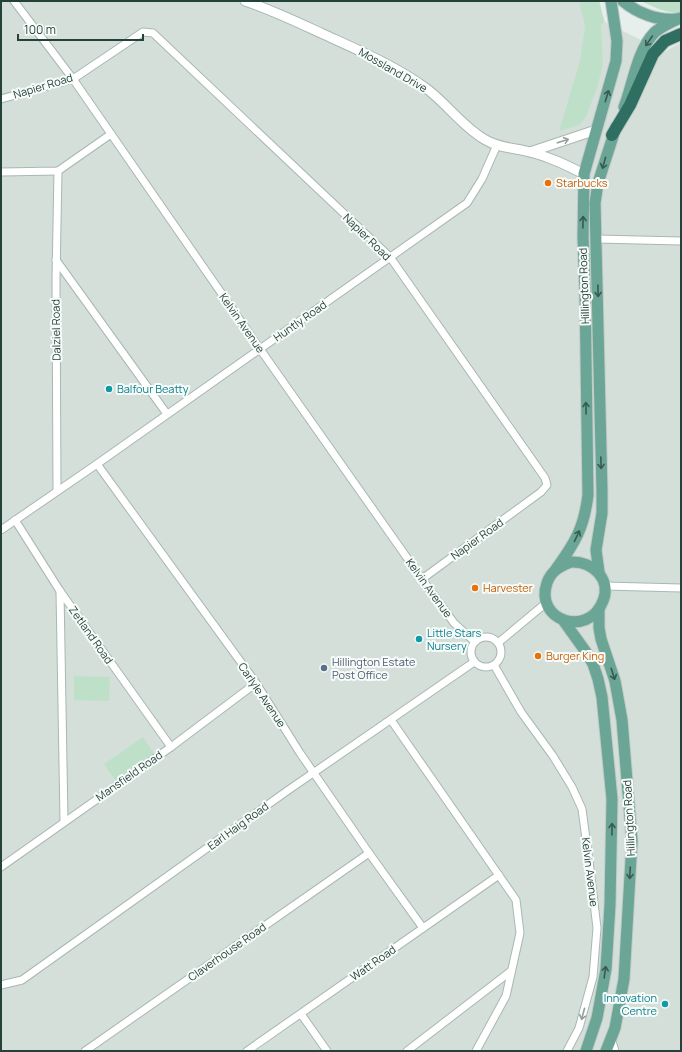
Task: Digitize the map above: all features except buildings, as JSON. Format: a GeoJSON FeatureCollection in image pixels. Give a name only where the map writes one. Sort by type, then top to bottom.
{"type":"FeatureCollection","features":[{"type":"Feature","properties":{"kind":"highway"},"geometry":{"type":"LineString","coordinates":[[612,135],[630,105],[653,54],[665,41],[681,34]]}},
{"type":"Feature","properties":{"kind":"main road","name":"Hillington Road"},"geometry":{"type":"LineString","coordinates":[[556,569],[576,540],[584,518],[588,495],[583,237],[584,174],[608,94],[616,61],[617,41],[611,1]]}},
{"type":"Feature","properties":{"kind":"main road"},"geometry":{"type":"LineString","coordinates":[[623,1],[633,8],[654,17],[662,19],[680,18]]}},
{"type":"Feature","properties":{"kind":"main road","name":"Hillington Road"},"geometry":{"type":"LineString","coordinates":[[599,572],[596,550],[602,513],[602,492],[595,203],[598,183],[612,135],[625,103],[641,54],[646,44],[659,29],[680,18]]}},
{"type":"Feature","properties":{"kind":"main road"},"geometry":{"type":"LineString","coordinates":[[577,562],[587,564],[599,572],[605,586],[603,601],[595,614],[584,622],[571,623],[563,620],[554,615],[546,603],[546,586],[551,574],[556,569],[564,564],[577,562]]}},
{"type":"Feature","properties":{"kind":"main road","name":"Hillington Road"},"geometry":{"type":"LineString","coordinates":[[599,609],[599,628],[601,639],[615,682],[622,720],[632,841],[624,979],[615,1028],[606,1051]]}},
{"type":"Feature","properties":{"kind":"main road","name":"Hillington Road"},"geometry":{"type":"LineString","coordinates":[[563,620],[586,652],[593,664],[598,679],[602,697],[612,799],[610,904],[607,962],[597,1018],[586,1051]]}},
{"type":"Feature","properties":{"kind":"street","name":"Kelvin Avenue"},"geometry":{"type":"LineString","coordinates":[[14,1],[73,79],[422,579],[454,622],[475,642]]}},
{"type":"Feature","properties":{"kind":"street","name":"Mossland Drive"},"geometry":{"type":"LineString","coordinates":[[245,1],[263,7],[342,43],[396,70],[428,90],[474,132],[485,140],[497,145],[555,159],[584,174]]}},
{"type":"Feature","properties":{"kind":"street","name":"Napier Road"},"geometry":{"type":"LineString","coordinates":[[1,99],[73,79],[143,32],[153,33],[390,257],[504,422],[545,478],[547,485],[536,495],[422,579]]}},
{"type":"Feature","properties":{"kind":"street"},"geometry":{"type":"LineString","coordinates":[[530,152],[596,130]]}},
{"type":"Feature","properties":{"kind":"street"},"geometry":{"type":"LineString","coordinates":[[1,172],[58,171],[111,134]]}},
{"type":"Feature","properties":{"kind":"street","name":"Huntly Road"},"geometry":{"type":"LineString","coordinates":[[1,530],[467,203],[482,179],[497,145]]}},
{"type":"Feature","properties":{"kind":"street","name":"Dalziel Road"},"geometry":{"type":"LineString","coordinates":[[58,171],[56,260],[58,490]]}},
{"type":"Feature","properties":{"kind":"street"},"geometry":{"type":"LineString","coordinates":[[596,239],[681,241]]}},
{"type":"Feature","properties":{"kind":"street"},"geometry":{"type":"LineString","coordinates":[[56,260],[167,414]]}},
{"type":"Feature","properties":{"kind":"street","name":"Carlyle Avenue"},"geometry":{"type":"LineString","coordinates":[[97,464],[256,683],[314,773],[423,928]]}},
{"type":"Feature","properties":{"kind":"street","name":"Zetland Road"},"geometry":{"type":"LineString","coordinates":[[14,520],[60,591],[171,747]]}},
{"type":"Feature","properties":{"kind":"street"},"geometry":{"type":"LineString","coordinates":[[605,586],[681,588]]}},
{"type":"Feature","properties":{"kind":"street"},"geometry":{"type":"LineString","coordinates":[[60,591],[64,821]]}},
{"type":"Feature","properties":{"kind":"street"},"geometry":{"type":"LineString","coordinates":[[498,643],[546,603]]}},
{"type":"Feature","properties":{"kind":"street"},"geometry":{"type":"LineString","coordinates":[[486,637],[495,640],[498,643],[501,653],[500,658],[494,666],[484,668],[474,662],[471,650],[475,642],[478,639],[486,637]]}},
{"type":"Feature","properties":{"kind":"street","name":"Earl Haig Road"},"geometry":{"type":"LineString","coordinates":[[1,985],[22,980],[287,791],[474,662]]}},
{"type":"Feature","properties":{"kind":"street","name":"Kelvin Avenue"},"geometry":{"type":"LineString","coordinates":[[494,666],[520,712],[553,756],[572,787],[582,809],[596,928],[593,977],[579,1028],[567,1051]]}},
{"type":"Feature","properties":{"kind":"street","name":"Mansfield Road"},"geometry":{"type":"LineString","coordinates":[[1,867],[64,821],[171,747],[256,683]]}},
{"type":"Feature","properties":{"kind":"street"},"geometry":{"type":"LineString","coordinates":[[391,720],[516,900],[520,933],[506,996],[476,1051]]}},
{"type":"Feature","properties":{"kind":"street","name":"Claverhouse Road"},"geometry":{"type":"LineString","coordinates":[[85,1051],[369,853]]}},
{"type":"Feature","properties":{"kind":"street","name":"Watt Road"},"geometry":{"type":"LineString","coordinates":[[247,1051],[499,875]]}},
{"type":"Feature","properties":{"kind":"street"},"geometry":{"type":"LineString","coordinates":[[406,1051],[511,971]]}},
{"type":"Feature","properties":{"kind":"street"},"geometry":{"type":"LineString","coordinates":[[301,1014],[327,1051]]}},
{"type":"Feature","properties":{"kind":"street"},"geometry":{"type":"LineString","coordinates":[[611,1038],[615,1051]]}},
{"type":"Feature","properties":{"kind":"shaded area"},"geometry":{"type":"Polygon","coordinates":[[[1,1],[599,1],[605,22],[665,52],[681,43],[681,1051],[1,1051],[1,1]]]}},
{"type":"Feature","properties":{"kind":"green space"},"geometry":{"type":"Polygon","coordinates":[[[579,1],[599,1],[604,22],[601,26],[603,65],[597,88],[586,117],[579,125],[559,131],[580,61],[585,26],[579,1]]]}},
{"type":"Feature","properties":{"kind":"green space"},"geometry":{"type":"Polygon","coordinates":[[[641,1],[681,1],[681,13],[661,10],[641,1]]]}},
{"type":"Feature","properties":{"kind":"green space"},"geometry":{"type":"Polygon","coordinates":[[[74,676],[110,677],[109,701],[74,700],[74,676]]]}},
{"type":"Feature","properties":{"kind":"green space"},"geometry":{"type":"Polygon","coordinates":[[[143,737],[155,755],[116,781],[104,764],[143,737]]]}},
{"type":"Feature","properties":{"kind":"place","name":"Starbucks"},"geometry":{"type":"Point","coordinates":[548,183]}},
{"type":"Feature","properties":{"kind":"place","name":"Balfour Beatty"},"geometry":{"type":"Point","coordinates":[109,389]}},
{"type":"Feature","properties":{"kind":"place","name":"Harvester"},"geometry":{"type":"Point","coordinates":[475,588]}},
{"type":"Feature","properties":{"kind":"place","name":"Little Stars Nursery"},"geometry":{"type":"Point","coordinates":[419,639]}},
{"type":"Feature","properties":{"kind":"place","name":"Burger King"},"geometry":{"type":"Point","coordinates":[538,656]}},
{"type":"Feature","properties":{"kind":"place","name":"Hillington Estate Post Office"},"geometry":{"type":"Point","coordinates":[324,668]}},
{"type":"Feature","properties":{"kind":"place","name":"Innovation Centre"},"geometry":{"type":"Point","coordinates":[665,1004]}}]}
